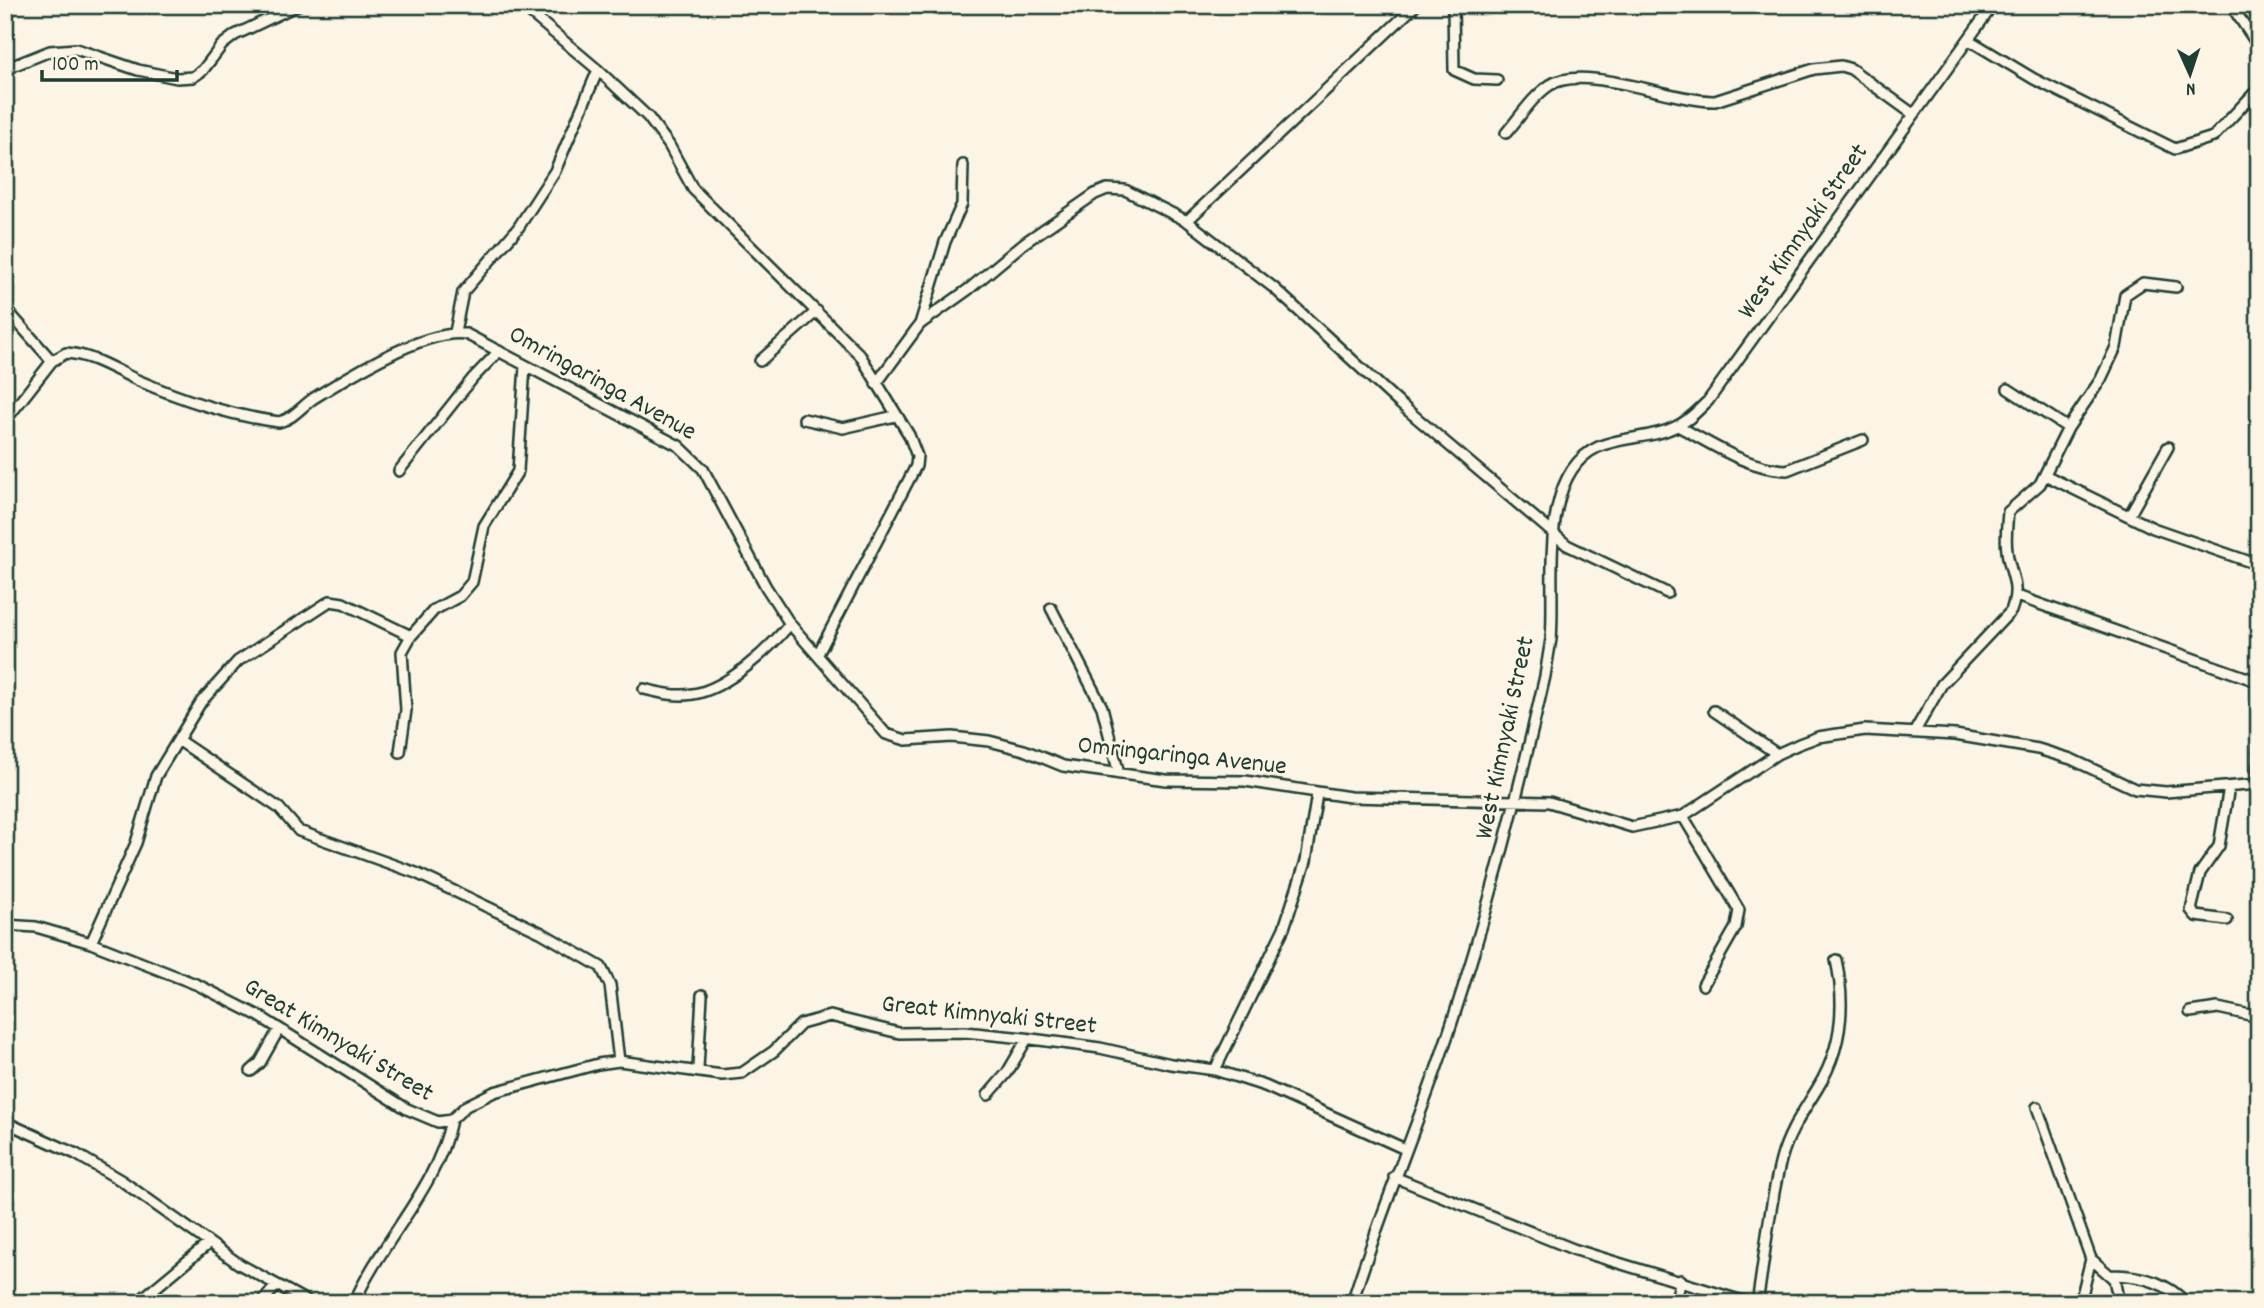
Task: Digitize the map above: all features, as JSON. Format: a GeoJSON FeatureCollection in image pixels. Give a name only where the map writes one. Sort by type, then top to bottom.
{"type":"FeatureCollection","features":[{"type":"Feature","properties":{"kind":"street"},"geometry":{"type":"LineString","coordinates":[[5,69],[50,51],[76,49],[138,70],[177,78],[192,77],[203,70],[222,46],[235,35],[298,5]]}},
{"type":"Feature","properties":{"kind":"street"},"geometry":{"type":"LineString","coordinates":[[522,5],[648,117],[669,145],[694,189],[860,355],[915,447],[916,466],[818,654]]}},
{"type":"Feature","properties":{"kind":"street"},"geometry":{"type":"LineString","coordinates":[[1187,221],[1416,5]]}},
{"type":"Feature","properties":{"kind":"street"},"geometry":{"type":"LineString","coordinates":[[1453,5],[1454,70],[1474,79],[1497,80]]}},
{"type":"Feature","properties":{"kind":"street","name":"West Kimnyaki Street"},"geometry":{"type":"LineString","coordinates":[[1352,1303],[1394,1177],[1438,1065],[1493,894],[1551,640],[1553,533],[1562,492],[1577,461],[1604,444],[1678,426],[1719,388],[1993,5]]}},
{"type":"Feature","properties":{"kind":"street"},"geometry":{"type":"LineString","coordinates":[[2231,5],[2259,47]]}},
{"type":"Feature","properties":{"kind":"street"},"geometry":{"type":"LineString","coordinates":[[1969,40],[2034,79],[2175,149],[2213,137],[2259,88]]}},
{"type":"Feature","properties":{"kind":"street"},"geometry":{"type":"LineString","coordinates":[[1506,134],[1538,95],[1565,79],[1637,86],[1700,102],[1715,101],[1829,65],[1851,69],[1913,114]]}},
{"type":"Feature","properties":{"kind":"street"},"geometry":{"type":"LineString","coordinates":[[5,421],[52,361],[66,353],[96,359],[172,393],[237,414],[279,422],[391,355],[455,332],[463,292],[518,228],[555,171],[598,70]]}},
{"type":"Feature","properties":{"kind":"street"},"geometry":{"type":"LineString","coordinates":[[920,324],[945,242],[962,204],[963,166]]}},
{"type":"Feature","properties":{"kind":"street"},"geometry":{"type":"LineString","coordinates":[[876,384],[920,324],[1071,208],[1107,189],[1125,190],[1187,221],[1274,288],[1399,403],[1578,552],[1667,593]]}},
{"type":"Feature","properties":{"kind":"street"},"geometry":{"type":"LineString","coordinates":[[1915,731],[1941,684],[2003,622],[2017,596],[2007,555],[2008,512],[2017,502],[2037,489],[2068,428],[2089,399],[2116,347],[2125,295],[2143,283],[2176,287]]}},
{"type":"Feature","properties":{"kind":"street"},"geometry":{"type":"LineString","coordinates":[[5,308],[52,361]]}},
{"type":"Feature","properties":{"kind":"street"},"geometry":{"type":"LineString","coordinates":[[761,361],[817,311]]}},
{"type":"Feature","properties":{"kind":"street","name":"Omringaringa Avenue"},"geometry":{"type":"LineString","coordinates":[[455,332],[481,340],[525,366],[626,416],[693,457],[704,469],[766,587],[790,624],[876,725],[897,738],[952,737],[989,741],[1024,750],[1062,766],[1181,781],[1245,781],[1317,794],[1514,801],[1567,806],[1632,827],[1683,816]]}},
{"type":"Feature","properties":{"kind":"street"},"geometry":{"type":"LineString","coordinates":[[399,471],[472,378],[499,351]]}},
{"type":"Feature","properties":{"kind":"street"},"geometry":{"type":"LineString","coordinates":[[400,752],[406,710],[402,652],[411,636],[434,610],[460,596],[471,582],[484,526],[518,471],[525,366]]}},
{"type":"Feature","properties":{"kind":"street"},"geometry":{"type":"LineString","coordinates":[[2008,389],[2068,428]]}},
{"type":"Feature","properties":{"kind":"street"},"geometry":{"type":"LineString","coordinates":[[804,419],[843,428],[895,416]]}},
{"type":"Feature","properties":{"kind":"street"},"geometry":{"type":"LineString","coordinates":[[1678,426],[1747,461],[1773,470],[1787,470],[1863,440]]}},
{"type":"Feature","properties":{"kind":"street"},"geometry":{"type":"LineString","coordinates":[[2129,516],[2168,447]]}},
{"type":"Feature","properties":{"kind":"street"},"geometry":{"type":"LineString","coordinates":[[2045,475],[2129,516],[2207,549],[2259,565]]}},
{"type":"Feature","properties":{"kind":"street"},"geometry":{"type":"LineString","coordinates":[[2017,596],[2259,682]]}},
{"type":"Feature","properties":{"kind":"street"},"geometry":{"type":"LineString","coordinates":[[92,943],[136,843],[156,776],[207,694],[231,667],[323,602],[343,603],[411,636]]}},
{"type":"Feature","properties":{"kind":"street"},"geometry":{"type":"LineString","coordinates":[[1051,608],[1100,703],[1119,774]]}},
{"type":"Feature","properties":{"kind":"street"},"geometry":{"type":"LineString","coordinates":[[644,689],[681,695],[708,689],[757,658],[790,624]]}},
{"type":"Feature","properties":{"kind":"street"},"geometry":{"type":"LineString","coordinates":[[1714,711],[1777,754]]}},
{"type":"Feature","properties":{"kind":"street"},"geometry":{"type":"LineString","coordinates":[[1703,985],[1736,927],[1739,910],[1683,816],[1777,754],[1818,737],[1865,730],[1915,731],[2054,753],[2136,789],[2166,792],[2258,785],[2259,730]]}},
{"type":"Feature","properties":{"kind":"street"},"geometry":{"type":"LineString","coordinates":[[178,740],[279,808],[299,831],[447,887],[601,967],[610,985],[620,1062]]}},
{"type":"Feature","properties":{"kind":"street"},"geometry":{"type":"LineString","coordinates":[[2227,920],[2196,916],[2191,910],[2200,873],[2219,846],[2229,787]]}},
{"type":"Feature","properties":{"kind":"street"},"geometry":{"type":"LineString","coordinates":[[1215,1070],[1284,928],[1306,861],[1317,794]]}},
{"type":"Feature","properties":{"kind":"street","name":"Great Kimnyaki Street"},"geometry":{"type":"LineString","coordinates":[[5,925],[36,927],[92,943],[187,980],[233,1001],[426,1119],[438,1122],[451,1120],[466,1106],[494,1092],[620,1062],[732,1075],[742,1073],[774,1051],[801,1024],[818,1017],[847,1018],[899,1033],[965,1032],[1100,1048],[1171,1064],[1215,1070],[1265,1087],[1405,1149]]}},
{"type":"Feature","properties":{"kind":"street"},"geometry":{"type":"LineString","coordinates":[[1757,1303],[1781,1161],[1788,1136],[1833,1056],[1841,1024],[1843,994],[1836,960]]}},
{"type":"Feature","properties":{"kind":"street"},"geometry":{"type":"LineString","coordinates":[[698,1069],[702,995]]}},
{"type":"Feature","properties":{"kind":"street"},"geometry":{"type":"LineString","coordinates":[[2190,1012],[2218,1008],[2259,1017]]}},
{"type":"Feature","properties":{"kind":"street"},"geometry":{"type":"LineString","coordinates":[[251,1071],[263,1059],[279,1029]]}},
{"type":"Feature","properties":{"kind":"street"},"geometry":{"type":"LineString","coordinates":[[988,1095],[1007,1073],[1027,1039]]}},
{"type":"Feature","properties":{"kind":"street"},"geometry":{"type":"LineString","coordinates":[[2037,1107],[2091,1259],[2111,1275],[2119,1303]]}},
{"type":"Feature","properties":{"kind":"street"},"geometry":{"type":"LineString","coordinates":[[354,1303],[380,1250],[422,1192],[443,1150],[451,1120]]}},
{"type":"Feature","properties":{"kind":"street"},"geometry":{"type":"LineString","coordinates":[[5,1133],[8,1123],[76,1154],[162,1206],[208,1244],[276,1286],[310,1303]]}},
{"type":"Feature","properties":{"kind":"street"},"geometry":{"type":"LineString","coordinates":[[1394,1177],[1573,1249],[1749,1303]]}},
{"type":"Feature","properties":{"kind":"street"},"geometry":{"type":"LineString","coordinates":[[137,1303],[208,1244]]}},
{"type":"Feature","properties":{"kind":"street"},"geometry":{"type":"LineString","coordinates":[[2080,1303],[2091,1259]]}},
{"type":"Feature","properties":{"kind":"street"},"geometry":{"type":"LineString","coordinates":[[2111,1275],[2132,1276],[2159,1284],[2186,1303]]}},
{"type":"Feature","properties":{"kind":"street"},"geometry":{"type":"LineString","coordinates":[[1675,1303],[1681,1280]]}},
{"type":"Feature","properties":{"kind":"street"},"geometry":{"type":"LineString","coordinates":[[261,1303],[276,1286]]}}]}
